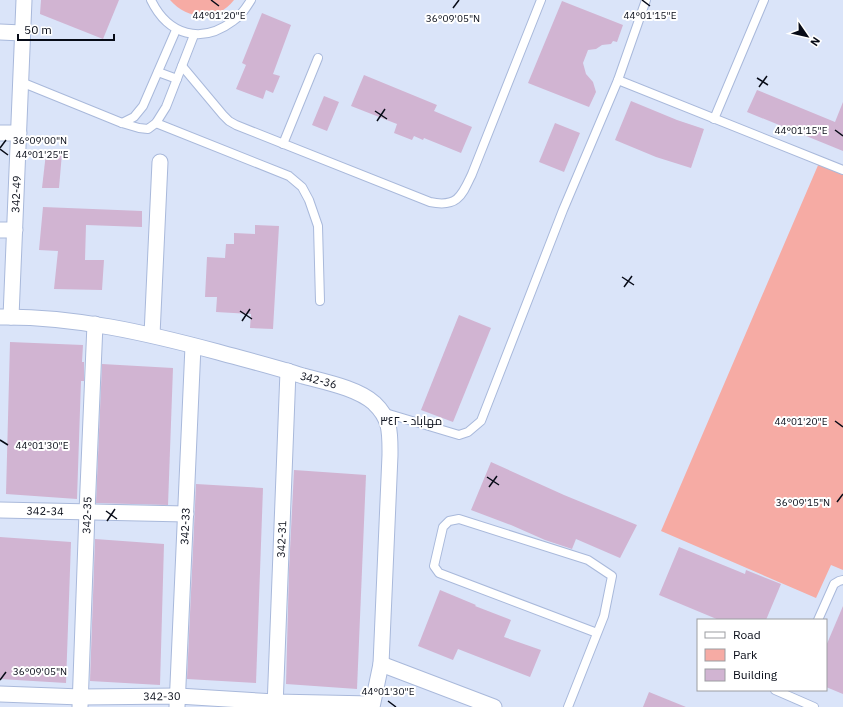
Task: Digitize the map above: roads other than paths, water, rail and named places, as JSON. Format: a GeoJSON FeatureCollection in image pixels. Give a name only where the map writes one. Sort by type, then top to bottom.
{"type":"FeatureCollection","features":[{"type":"Feature","properties":{"kind":"street","name":"342-49"},"geometry":{"type":"LineString","coordinates":[[6,317],[15,230],[24,0]]}},
{"type":"Feature","properties":{"kind":"street"},"geometry":{"type":"LineString","coordinates":[[0,32],[22,33]]}},
{"type":"Feature","properties":{"kind":"street"},"geometry":{"type":"LineString","coordinates":[[0,133],[19,133]]}},
{"type":"Feature","properties":{"kind":"street"},"geometry":{"type":"LineString","coordinates":[[152,335],[160,162]]}},
{"type":"Feature","properties":{"kind":"street"},"geometry":{"type":"LineString","coordinates":[[0,230],[15,230]]}},
{"type":"Feature","properties":{"kind":"street","name":"342-36"},"geometry":{"type":"LineString","coordinates":[[6,317],[95,324],[152,335],[288,371],[356,392],[374,403],[388,422],[390,429],[390,455],[381,664],[372,706]]}},
{"type":"Feature","properties":{"kind":"street","name":"342-35"},"geometry":{"type":"LineString","coordinates":[[80,702],[95,324]]}},
{"type":"Feature","properties":{"kind":"street","name":"342-33"},"geometry":{"type":"LineString","coordinates":[[178,702],[193,346]]}},
{"type":"Feature","properties":{"kind":"street","name":"342-31"},"geometry":{"type":"LineString","coordinates":[[275,704],[288,371]]}},
{"type":"Feature","properties":{"kind":"street","name":"342-34"},"geometry":{"type":"LineString","coordinates":[[0,510],[186,514]]}},
{"type":"Feature","properties":{"kind":"street"},"geometry":{"type":"LineString","coordinates":[[381,664],[471,702],[494,707]]}},
{"type":"Feature","properties":{"kind":"street","name":"342-30"},"geometry":{"type":"LineString","coordinates":[[0,694],[80,702],[178,702],[372,706]]}},
{"type":"Feature","properties":{"kind":"lane"},"geometry":{"type":"LineString","coordinates":[[151,0],[164,21],[176,30],[194,35],[214,31],[229,24],[243,12],[251,0]]}},
{"type":"Feature","properties":{"kind":"lane"},"geometry":{"type":"LineString","coordinates":[[182,66],[229,121],[430,202],[440,204],[455,200],[460,196],[472,174],[542,0]]}},
{"type":"Feature","properties":{"kind":"lane"},"geometry":{"type":"LineString","coordinates":[[382,412],[458,435],[468,432],[481,421],[563,210],[618,80],[646,0]]}},
{"type":"Feature","properties":{"kind":"lane"},"geometry":{"type":"LineString","coordinates":[[714,119],[764,0]]}},
{"type":"Feature","properties":{"kind":"lane"},"geometry":{"type":"LineString","coordinates":[[122,123],[134,117],[143,106],[176,30]]}},
{"type":"Feature","properties":{"kind":"lane"},"geometry":{"type":"LineString","coordinates":[[21,82],[122,123],[148,129],[156,123],[166,107],[194,35]]}},
{"type":"Feature","properties":{"kind":"lane"},"geometry":{"type":"LineString","coordinates":[[283,144],[318,58]]}},
{"type":"Feature","properties":{"kind":"lane"},"geometry":{"type":"LineString","coordinates":[[158,72],[177,79]]}},
{"type":"Feature","properties":{"kind":"lane"},"geometry":{"type":"LineString","coordinates":[[618,80],[843,170]]}},
{"type":"Feature","properties":{"kind":"lane"},"geometry":{"type":"LineString","coordinates":[[156,123],[289,176],[302,187],[309,200],[318,226],[320,301]]}},
{"type":"Feature","properties":{"kind":"lane"},"geometry":{"type":"LineString","coordinates":[[568,707],[604,616],[612,576],[588,560],[459,519],[449,521],[443,527],[434,566],[439,573],[597,633]]}},
{"type":"Feature","properties":{"kind":"lane"},"geometry":{"type":"LineString","coordinates":[[818,619],[834,584],[843,580]]}},
{"type":"Feature","properties":{"kind":"lane"},"geometry":{"type":"LineString","coordinates":[[777,691],[814,707]]}},
{"type":"Feature","properties":{"kind":"district","name":"مهاباد - ٣٤٢"},"geometry":{"type":"Point","coordinates":[411,420]}}]}
